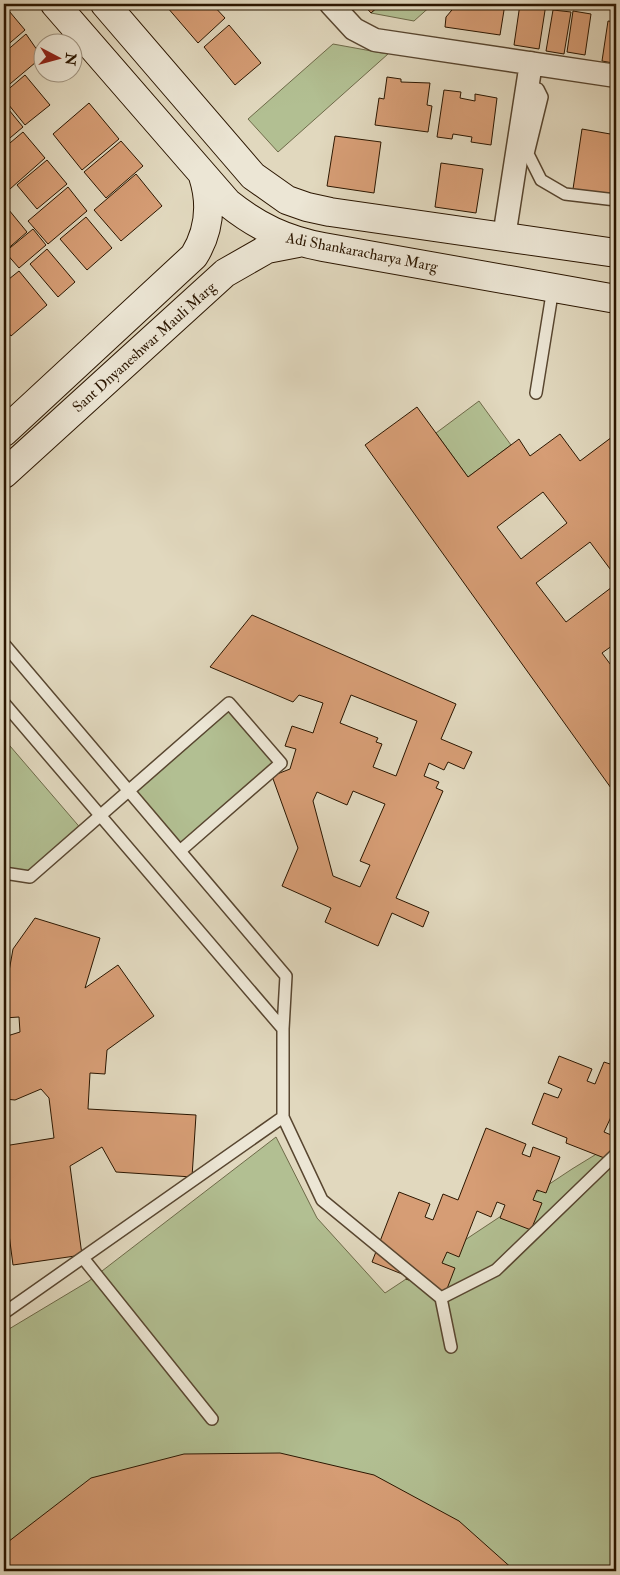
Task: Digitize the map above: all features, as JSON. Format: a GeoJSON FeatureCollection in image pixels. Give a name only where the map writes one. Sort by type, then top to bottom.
{"type":"FeatureCollection","features":[{"type":"Feature","properties":{"kind":"main road","name":"Adi Shankaracharya Marg"},"geometry":{"type":"LineString","coordinates":[[55,4],[228,203],[248,219],[272,233],[298,242],[616,299]]}},
{"type":"Feature","properties":{"kind":"main road"},"geometry":{"type":"LineString","coordinates":[[104,4],[253,176],[287,200],[330,212],[616,253]]}},
{"type":"Feature","properties":{"kind":"main road"},"geometry":{"type":"LineString","coordinates":[[4,432],[194,256],[205,234],[208,220],[209,204],[203,176]]}},
{"type":"Feature","properties":{"kind":"main road","name":"Sant Dnyaneshwar Mauli Marg"},"geometry":{"type":"LineString","coordinates":[[4,474],[225,273],[267,249],[298,242]]}},
{"type":"Feature","properties":{"kind":"street"},"geometry":{"type":"LineString","coordinates":[[337,6],[354,29],[375,40],[616,76]]}},
{"type":"Feature","properties":{"kind":"street"},"geometry":{"type":"LineString","coordinates":[[504,237],[531,63]]}},
{"type":"Feature","properties":{"kind":"lane"},"geometry":{"type":"LineString","coordinates":[[528,87],[538,89],[542,98],[528,154],[541,180],[565,194],[616,200]]}},
{"type":"Feature","properties":{"kind":"lane"},"geometry":{"type":"LineString","coordinates":[[536,393],[553,288]]}},
{"type":"Feature","properties":{"kind":"lane"},"geometry":{"type":"LineString","coordinates":[[4,644],[286,976],[283,1029],[283,1117],[322,1200],[441,1298],[451,1347]]}},
{"type":"Feature","properties":{"kind":"lane"},"geometry":{"type":"LineString","coordinates":[[4,703],[283,1029]]}},
{"type":"Feature","properties":{"kind":"lane"},"geometry":{"type":"LineString","coordinates":[[4,873],[30,877],[229,703],[281,763],[180,851]]}},
{"type":"Feature","properties":{"kind":"lane"},"geometry":{"type":"LineString","coordinates":[[4,1314],[283,1117]]}},
{"type":"Feature","properties":{"kind":"lane"},"geometry":{"type":"LineString","coordinates":[[441,1298],[496,1270],[616,1154]]}},
{"type":"Feature","properties":{"kind":"lane"},"geometry":{"type":"LineString","coordinates":[[83,1258],[212,1419]]}},
{"type":"Feature","properties":{"kind":"green space"},"geometry":{"type":"Polygon","coordinates":[[[381,4],[433,4],[414,21],[371,13],[381,4]]]}},
{"type":"Feature","properties":{"kind":"green space"},"geometry":{"type":"Polygon","coordinates":[[[333,44],[388,54],[278,152],[248,119],[333,44]]]}},
{"type":"Feature","properties":{"kind":"green space"},"geometry":{"type":"Polygon","coordinates":[[[479,401],[511,445],[468,477],[436,433],[479,401]]]}},
{"type":"Feature","properties":{"kind":"green space"},"geometry":{"type":"Polygon","coordinates":[[[229,703],[281,763],[180,851],[129,790],[229,703]]]}},
{"type":"Feature","properties":{"kind":"green space"},"geometry":{"type":"Polygon","coordinates":[[[4,739],[83,831],[30,877],[4,873],[4,739]]]}},
{"type":"Feature","properties":{"kind":"green space"},"geometry":{"type":"Polygon","coordinates":[[[276,1137],[317,1218],[385,1293],[616,1142],[616,1571],[4,1571],[4,1332],[89,1281],[276,1137]]]}},
{"type":"Feature","properties":{"kind":"building"},"geometry":{"type":"Polygon","coordinates":[[[170,4],[212,4],[225,18],[198,43],[167,7],[170,4]]]}},
{"type":"Feature","properties":{"kind":"building"},"geometry":{"type":"Polygon","coordinates":[[[363,4],[381,4],[371,13],[363,4]]]}},
{"type":"Feature","properties":{"kind":"building"},"geometry":{"type":"Polygon","coordinates":[[[457,4],[505,4],[500,35],[445,27],[446,17],[457,4]]]}},
{"type":"Feature","properties":{"kind":"building"},"geometry":{"type":"Polygon","coordinates":[[[520,4],[546,4],[539,49],[514,45],[520,4]]]}},
{"type":"Feature","properties":{"kind":"building"},"geometry":{"type":"Polygon","coordinates":[[[589,4],[616,4],[616,8],[589,4]]]}},
{"type":"Feature","properties":{"kind":"building"},"geometry":{"type":"Polygon","coordinates":[[[4,5],[25,30],[4,48],[4,5]]]}},
{"type":"Feature","properties":{"kind":"building"},"geometry":{"type":"Polygon","coordinates":[[[553,10],[571,12],[564,54],[546,51],[553,10]]]}},
{"type":"Feature","properties":{"kind":"building"},"geometry":{"type":"Polygon","coordinates":[[[573,11],[591,14],[585,55],[567,52],[573,11]]]}},
{"type":"Feature","properties":{"kind":"building"},"geometry":{"type":"Polygon","coordinates":[[[608,21],[616,22],[613,63],[602,61],[608,21]]]}},
{"type":"Feature","properties":{"kind":"building"},"geometry":{"type":"Polygon","coordinates":[[[229,25],[261,63],[235,85],[204,47],[229,25]]]}},
{"type":"Feature","properties":{"kind":"building"},"geometry":{"type":"Polygon","coordinates":[[[26,34],[32,43],[32,65],[4,89],[4,53],[26,34]]]}},
{"type":"Feature","properties":{"kind":"building"},"geometry":{"type":"Polygon","coordinates":[[[25,75],[50,105],[25,125],[4,99],[4,93],[25,75]]]}},
{"type":"Feature","properties":{"kind":"building"},"geometry":{"type":"Polygon","coordinates":[[[387,77],[401,79],[401,82],[430,83],[427,105],[432,106],[428,132],[375,125],[379,98],[384,99],[387,77]]]}},
{"type":"Feature","properties":{"kind":"building"},"geometry":{"type":"Polygon","coordinates":[[[444,90],[461,92],[460,98],[475,101],[475,94],[497,98],[491,145],[471,142],[472,137],[453,134],[452,139],[437,137],[444,90]]]}},
{"type":"Feature","properties":{"kind":"building"},"geometry":{"type":"Polygon","coordinates":[[[89,103],[119,139],[82,170],[53,134],[89,103]]]}},
{"type":"Feature","properties":{"kind":"building"},"geometry":{"type":"Polygon","coordinates":[[[4,104],[23,127],[4,143],[4,104]]]}},
{"type":"Feature","properties":{"kind":"building"},"geometry":{"type":"Polygon","coordinates":[[[582,129],[616,135],[616,195],[573,189],[582,129]]]}},
{"type":"Feature","properties":{"kind":"building"},"geometry":{"type":"Polygon","coordinates":[[[23,132],[45,158],[10,189],[4,181],[4,148],[23,132]]]}},
{"type":"Feature","properties":{"kind":"building"},"geometry":{"type":"Polygon","coordinates":[[[335,136],[381,142],[374,193],[327,186],[335,136]]]}},
{"type":"Feature","properties":{"kind":"building"},"geometry":{"type":"Polygon","coordinates":[[[121,141],[143,166],[106,198],[84,172],[121,141]]]}},
{"type":"Feature","properties":{"kind":"building"},"geometry":{"type":"Polygon","coordinates":[[[47,160],[67,184],[37,209],[17,185],[47,160]]]}},
{"type":"Feature","properties":{"kind":"building"},"geometry":{"type":"Polygon","coordinates":[[[441,163],[483,169],[476,213],[435,207],[441,163]]]}},
{"type":"Feature","properties":{"kind":"building"},"geometry":{"type":"Polygon","coordinates":[[[136,174],[162,206],[121,241],[94,210],[136,174]]]}},
{"type":"Feature","properties":{"kind":"building"},"geometry":{"type":"Polygon","coordinates":[[[68,187],[87,211],[48,244],[28,221],[68,187]]]}},
{"type":"Feature","properties":{"kind":"building"},"geometry":{"type":"Polygon","coordinates":[[[4,204],[27,232],[4,252],[4,204]]]}},
{"type":"Feature","properties":{"kind":"building"},"geometry":{"type":"Polygon","coordinates":[[[86,217],[112,248],[87,270],[60,239],[86,217]]]}},
{"type":"Feature","properties":{"kind":"building"},"geometry":{"type":"Polygon","coordinates":[[[33,229],[46,245],[19,268],[5,252],[33,229]]]}},
{"type":"Feature","properties":{"kind":"building"},"geometry":{"type":"Polygon","coordinates":[[[47,249],[75,282],[58,297],[30,264],[47,249]]]}},
{"type":"Feature","properties":{"kind":"building"},"geometry":{"type":"Polygon","coordinates":[[[19,271],[47,305],[11,336],[4,327],[4,283],[19,271]]]}},
{"type":"Feature","properties":{"kind":"building"},"geometry":{"type":"Polygon","coordinates":[[[417,407],[468,477],[519,439],[530,456],[560,434],[580,461],[616,434],[616,577],[590,542],[536,583],[566,622],[616,584],[616,643],[602,653],[616,672],[616,795],[365,445],[417,407]],[[543,492],[497,527],[521,559],[567,523],[543,492]]]}},
{"type":"Feature","properties":{"kind":"building"},"geometry":{"type":"Polygon","coordinates":[[[252,615],[456,704],[441,739],[472,752],[464,769],[448,762],[444,770],[429,763],[424,776],[439,782],[436,788],[443,791],[396,898],[429,912],[423,927],[392,913],[378,946],[325,922],[331,908],[282,886],[298,848],[272,776],[290,769],[296,749],[285,746],[292,726],[313,733],[323,703],[299,695],[293,702],[210,667],[252,615]],[[351,695],[340,723],[378,738],[376,742],[382,744],[373,767],[396,776],[417,721],[351,695]],[[353,791],[347,805],[317,792],[313,801],[333,876],[360,887],[370,865],[360,861],[385,804],[353,791]]]}},
{"type":"Feature","properties":{"kind":"building"},"geometry":{"type":"Polygon","coordinates":[[[35,918],[100,938],[85,988],[118,965],[154,1016],[107,1050],[105,1074],[90,1073],[88,1109],[196,1115],[192,1177],[116,1172],[102,1147],[70,1166],[82,1255],[13,1265],[4,1196],[4,1146],[54,1138],[49,1098],[41,1089],[15,1100],[4,1099],[4,1037],[20,1032],[19,1017],[4,1018],[4,976],[8,977],[13,949],[35,918]]]}},
{"type":"Feature","properties":{"kind":"building"},"geometry":{"type":"Polygon","coordinates":[[[559,1056],[592,1069],[587,1081],[595,1084],[604,1062],[616,1066],[616,1119],[611,1117],[604,1132],[616,1137],[607,1159],[566,1143],[567,1138],[532,1124],[544,1093],[558,1098],[562,1089],[548,1083],[559,1056]]]}},
{"type":"Feature","properties":{"kind":"building"},"geometry":{"type":"Polygon","coordinates":[[[486,1128],[526,1144],[522,1154],[530,1157],[533,1147],[560,1157],[546,1193],[537,1190],[533,1200],[542,1203],[531,1230],[500,1218],[505,1205],[497,1202],[491,1217],[477,1211],[459,1257],[447,1252],[442,1263],[455,1268],[445,1294],[406,1279],[407,1276],[372,1262],[399,1192],[430,1204],[425,1217],[433,1220],[443,1194],[458,1200],[486,1128]]]}},
{"type":"Feature","properties":{"kind":"building"},"geometry":{"type":"Polygon","coordinates":[[[280,1453],[374,1475],[459,1521],[515,1571],[12,1571],[4,1561],[4,1545],[91,1478],[184,1454],[280,1453]]]}}]}
